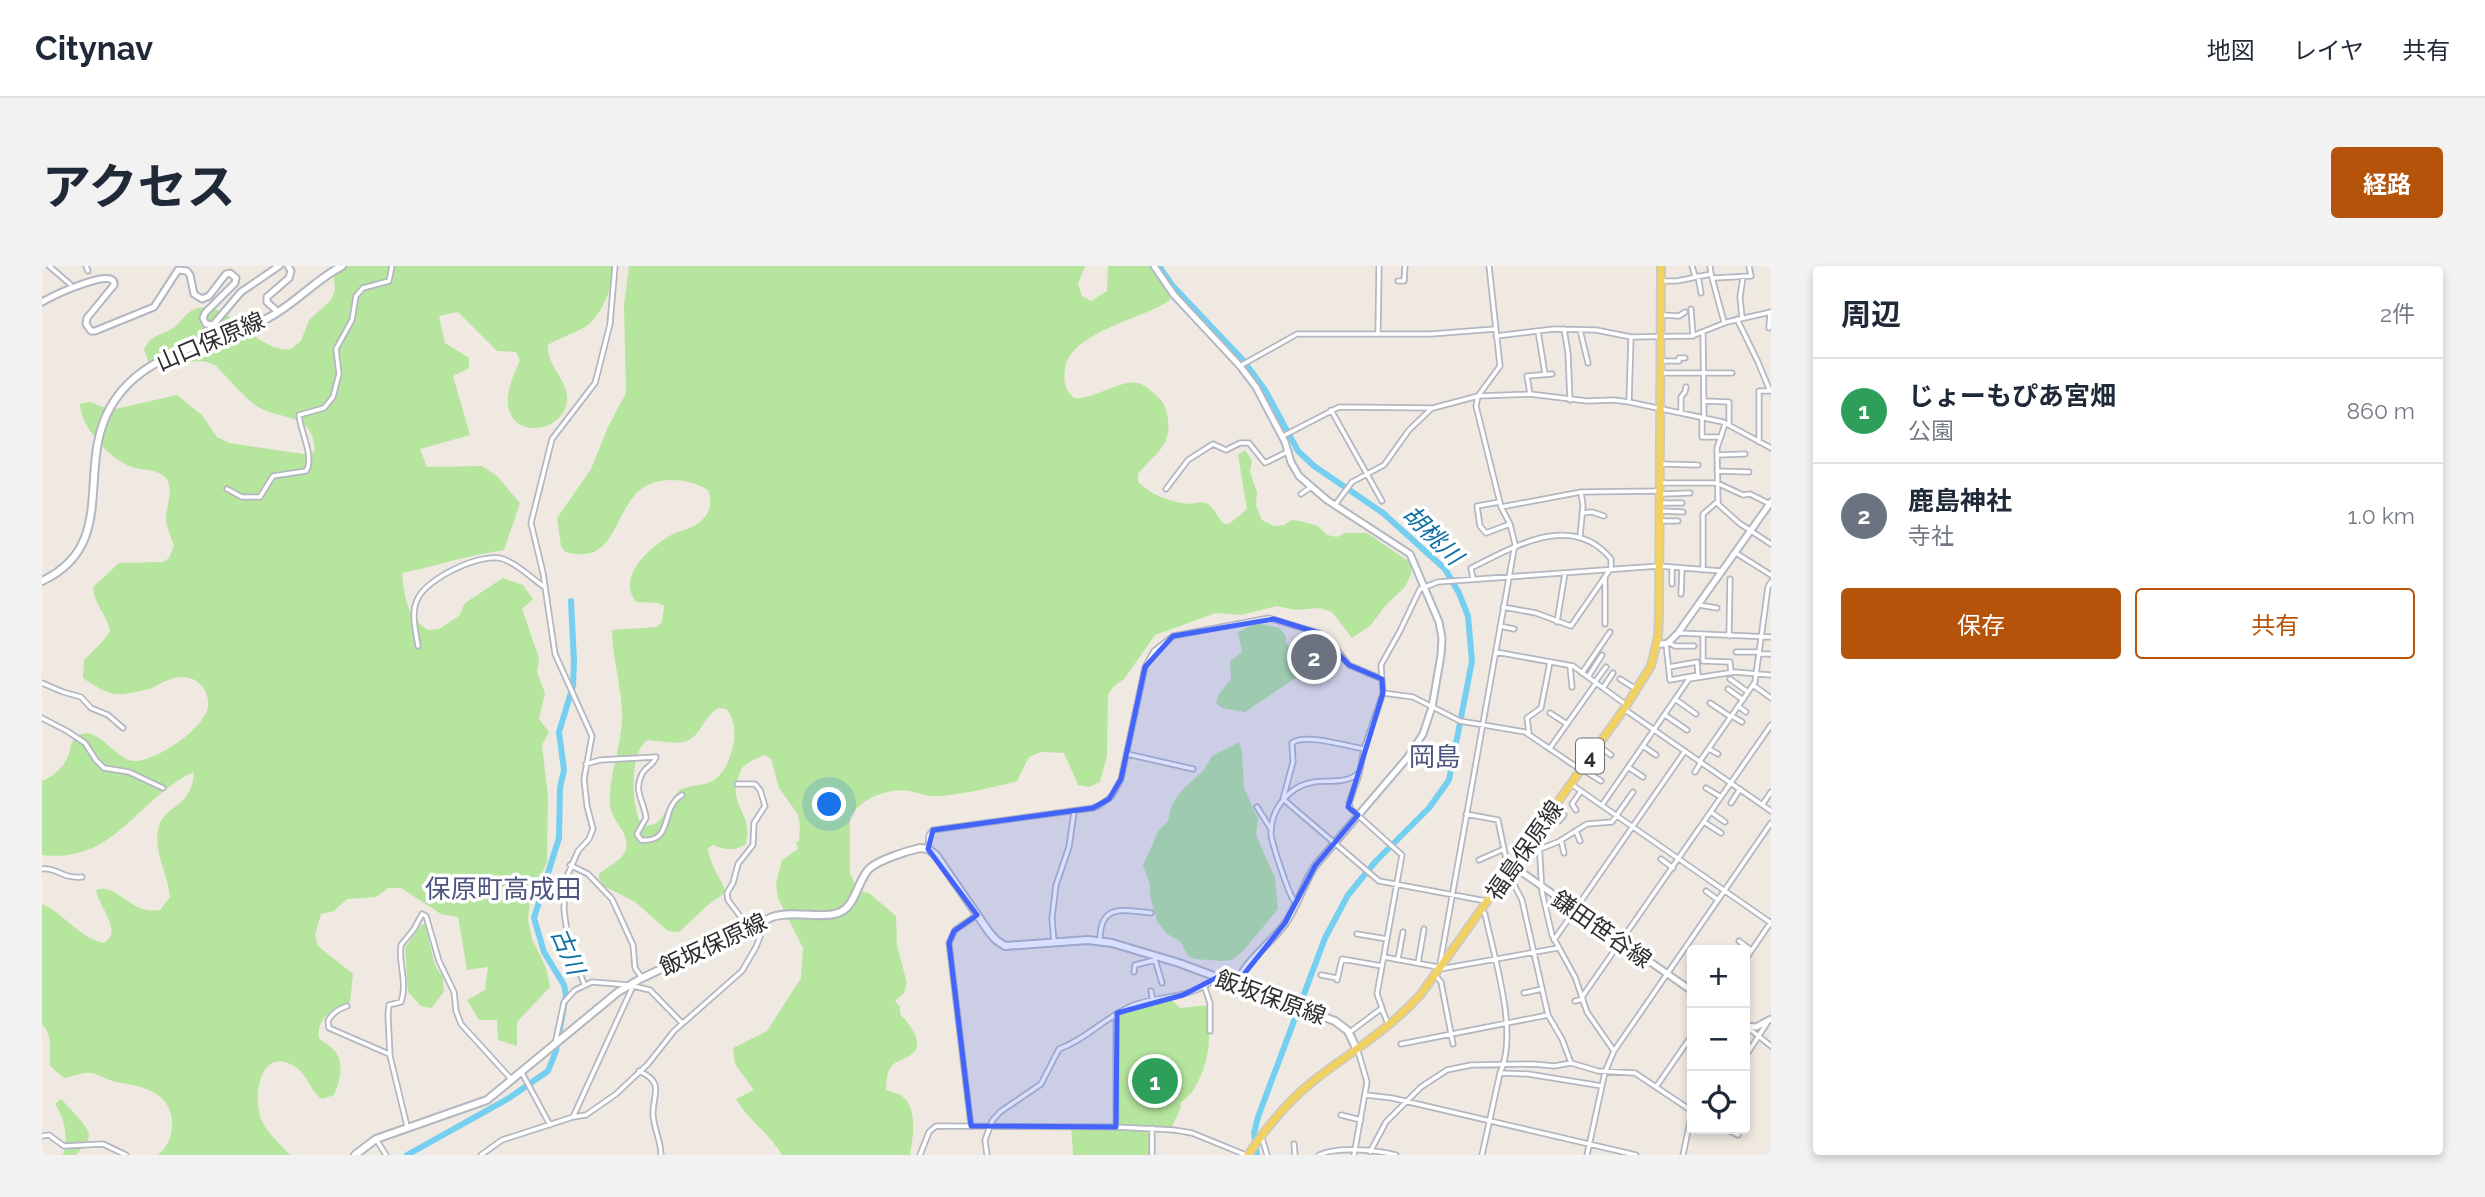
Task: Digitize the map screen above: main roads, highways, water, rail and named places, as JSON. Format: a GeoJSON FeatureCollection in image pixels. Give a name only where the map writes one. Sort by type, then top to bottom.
{"type":"FeatureCollection","features":[{"type":"Feature","properties":{"kind":"main road","name":"山口保原線"},"geometry":{"type":"LineString","coordinates":[[42,581],[57,574],[70,563],[88,534],[94,454],[99,432],[111,405],[127,385],[148,367],[171,355],[242,330],[278,312],[342,266]]}},
{"type":"Feature","properties":{"kind":"main road","name":"福島保原線"},"geometry":{"type":"LineString","coordinates":[[1247,1155],[1293,1099],[1389,1026],[1415,1000],[1557,804],[1649,671],[1657,645],[1661,266]]}},
{"type":"Feature","properties":{"kind":"main road","name":"飯坂保原線"},"geometry":{"type":"LineString","coordinates":[[355,1155],[376,1139],[476,1106],[512,1081],[642,978],[767,919],[787,913],[838,914],[849,905],[867,871],[913,849],[928,849],[936,855],[977,915],[996,940],[1005,946],[1100,940],[1217,977],[1335,1021],[1349,1033],[1357,1050]]}},
{"type":"Feature","properties":{"kind":"waterway","name":"胡桃川"},"geometry":{"type":"LineString","coordinates":[[1159,266],[1172,285],[1243,360],[1265,390],[1298,451],[1314,466],[1383,513],[1445,569],[1468,616],[1472,661],[1449,780],[1429,808],[1376,861],[1348,895],[1325,938],[1258,1117],[1254,1133],[1257,1155]]}},
{"type":"Feature","properties":{"kind":"waterway","name":"古川"},"geometry":{"type":"LineString","coordinates":[[407,1155],[509,1098],[548,1071],[556,1051],[566,995],[564,985],[544,952],[534,918],[559,838],[560,788],[564,770],[559,732],[573,686],[571,601]]}},
{"type":"Feature","properties":{"kind":"place","name":"鹿島神社"},"geometry":{"type":"Point","coordinates":[1314,657]}},
{"type":"Feature","properties":{"kind":"place","name":"じょーもぴあ宮畑"},"geometry":{"type":"Point","coordinates":[1155,1081]}},
{"type":"Feature","properties":{"kind":"district","name":"岡島"},"geometry":{"type":"Point","coordinates":[1435,757]}},
{"type":"Feature","properties":{"kind":"district","name":"保原町高成田"},"geometry":{"type":"Point","coordinates":[503,889]}}]}
